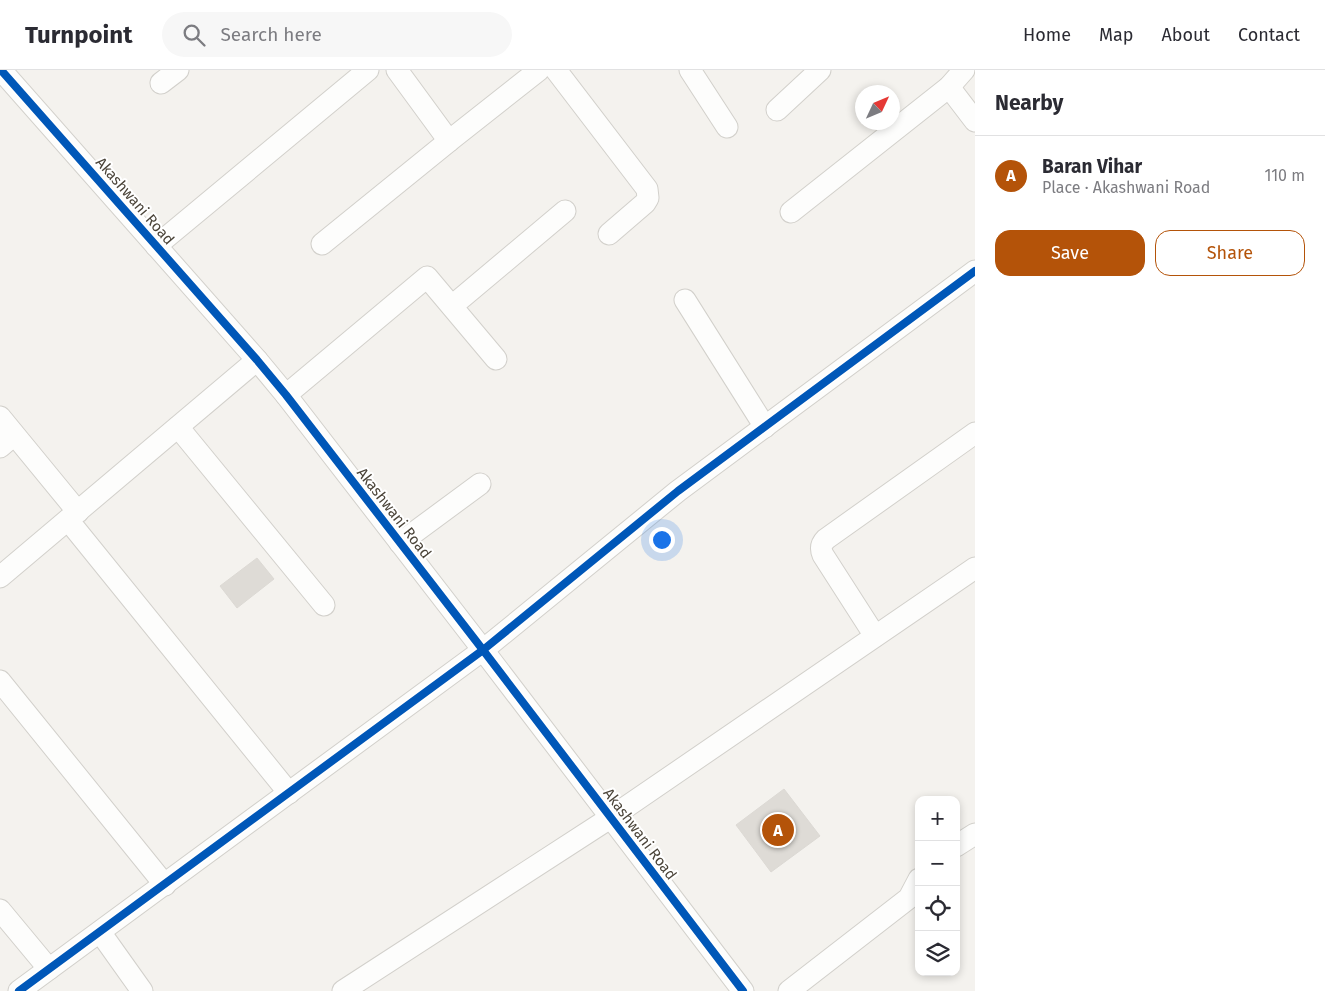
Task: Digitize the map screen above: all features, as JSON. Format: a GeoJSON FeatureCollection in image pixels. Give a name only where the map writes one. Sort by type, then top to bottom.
{"type":"FeatureCollection","features":[{"type":"Feature","properties":{"kind":"street","name":"Akashwani Road"},"geometry":{"type":"LineString","coordinates":[[1,70],[286,395],[610,818],[733,988]]}},
{"type":"Feature","properties":{"kind":"street"},"geometry":{"type":"LineString","coordinates":[[161,83],[178,70]]}},
{"type":"Feature","properties":{"kind":"street"},"geometry":{"type":"LineString","coordinates":[[156,246],[368,70]]}},
{"type":"Feature","properties":{"kind":"street"},"geometry":{"type":"LineString","coordinates":[[397,70],[450,141]]}},
{"type":"Feature","properties":{"kind":"street"},"geometry":{"type":"LineString","coordinates":[[322,244],[539,70]]}},
{"type":"Feature","properties":{"kind":"street"},"geometry":{"type":"LineString","coordinates":[[556,70],[647,189],[648,198],[645,203],[609,234]]}},
{"type":"Feature","properties":{"kind":"street"},"geometry":{"type":"LineString","coordinates":[[690,70],[727,127]]}},
{"type":"Feature","properties":{"kind":"street"},"geometry":{"type":"LineString","coordinates":[[777,110],[820,70]]}},
{"type":"Feature","properties":{"kind":"street"},"geometry":{"type":"LineString","coordinates":[[791,212],[949,87],[964,70]]}},
{"type":"Feature","properties":{"kind":"street"},"geometry":{"type":"LineString","coordinates":[[949,87],[975,121]]}},
{"type":"Feature","properties":{"kind":"street"},"geometry":{"type":"LineString","coordinates":[[452,306],[565,212]]}},
{"type":"Feature","properties":{"kind":"street"},"geometry":{"type":"LineString","coordinates":[[20,991],[483,650],[678,491],[975,271]]}},
{"type":"Feature","properties":{"kind":"street"},"geometry":{"type":"LineString","coordinates":[[286,395],[427,276],[496,359]]}},
{"type":"Feature","properties":{"kind":"street"},"geometry":{"type":"LineString","coordinates":[[685,300],[765,427]]}},
{"type":"Feature","properties":{"kind":"street"},"geometry":{"type":"LineString","coordinates":[[0,577],[257,360]]}},
{"type":"Feature","properties":{"kind":"street"},"geometry":{"type":"LineString","coordinates":[[0,417],[7,441],[73,516],[289,793]]}},
{"type":"Feature","properties":{"kind":"street"},"geometry":{"type":"LineString","coordinates":[[178,427],[324,605]]}},
{"type":"Feature","properties":{"kind":"street"},"geometry":{"type":"LineString","coordinates":[[875,636],[823,556],[821,546],[826,538],[975,433]]}},
{"type":"Feature","properties":{"kind":"street"},"geometry":{"type":"LineString","coordinates":[[400,543],[480,484]]}},
{"type":"Feature","properties":{"kind":"street"},"geometry":{"type":"LineString","coordinates":[[343,991],[610,818],[975,568]]}},
{"type":"Feature","properties":{"kind":"street"},"geometry":{"type":"LineString","coordinates":[[0,681],[165,884]]}},
{"type":"Feature","properties":{"kind":"street"},"geometry":{"type":"LineString","coordinates":[[960,843],[975,834]]}},
{"type":"Feature","properties":{"kind":"street"},"geometry":{"type":"LineString","coordinates":[[789,991],[909,898],[915,886]]}},
{"type":"Feature","properties":{"kind":"street"},"geometry":{"type":"LineString","coordinates":[[0,910],[49,969]]}},
{"type":"Feature","properties":{"kind":"street"},"geometry":{"type":"LineString","coordinates":[[100,932],[142,991]]}},
{"type":"Feature","properties":{"kind":"building"},"geometry":{"type":"Polygon","coordinates":[[[257,558],[274,579],[237,608],[220,586],[257,558]]]}},
{"type":"Feature","properties":{"kind":"building"},"geometry":{"type":"Polygon","coordinates":[[[784,789],[820,836],[771,872],[736,825],[784,789]]]}},
{"type":"Feature","properties":{"kind":"cycle path"},"geometry":{"type":"LineString","coordinates":[[1,70],[286,395],[743,991]]}},
{"type":"Feature","properties":{"kind":"cycle path"},"geometry":{"type":"LineString","coordinates":[[19,991],[483,650],[678,491],[975,271]]}},
{"type":"Feature","properties":{"kind":"place","name":"Baran Vihar"},"geometry":{"type":"Point","coordinates":[778,830]}}]}
